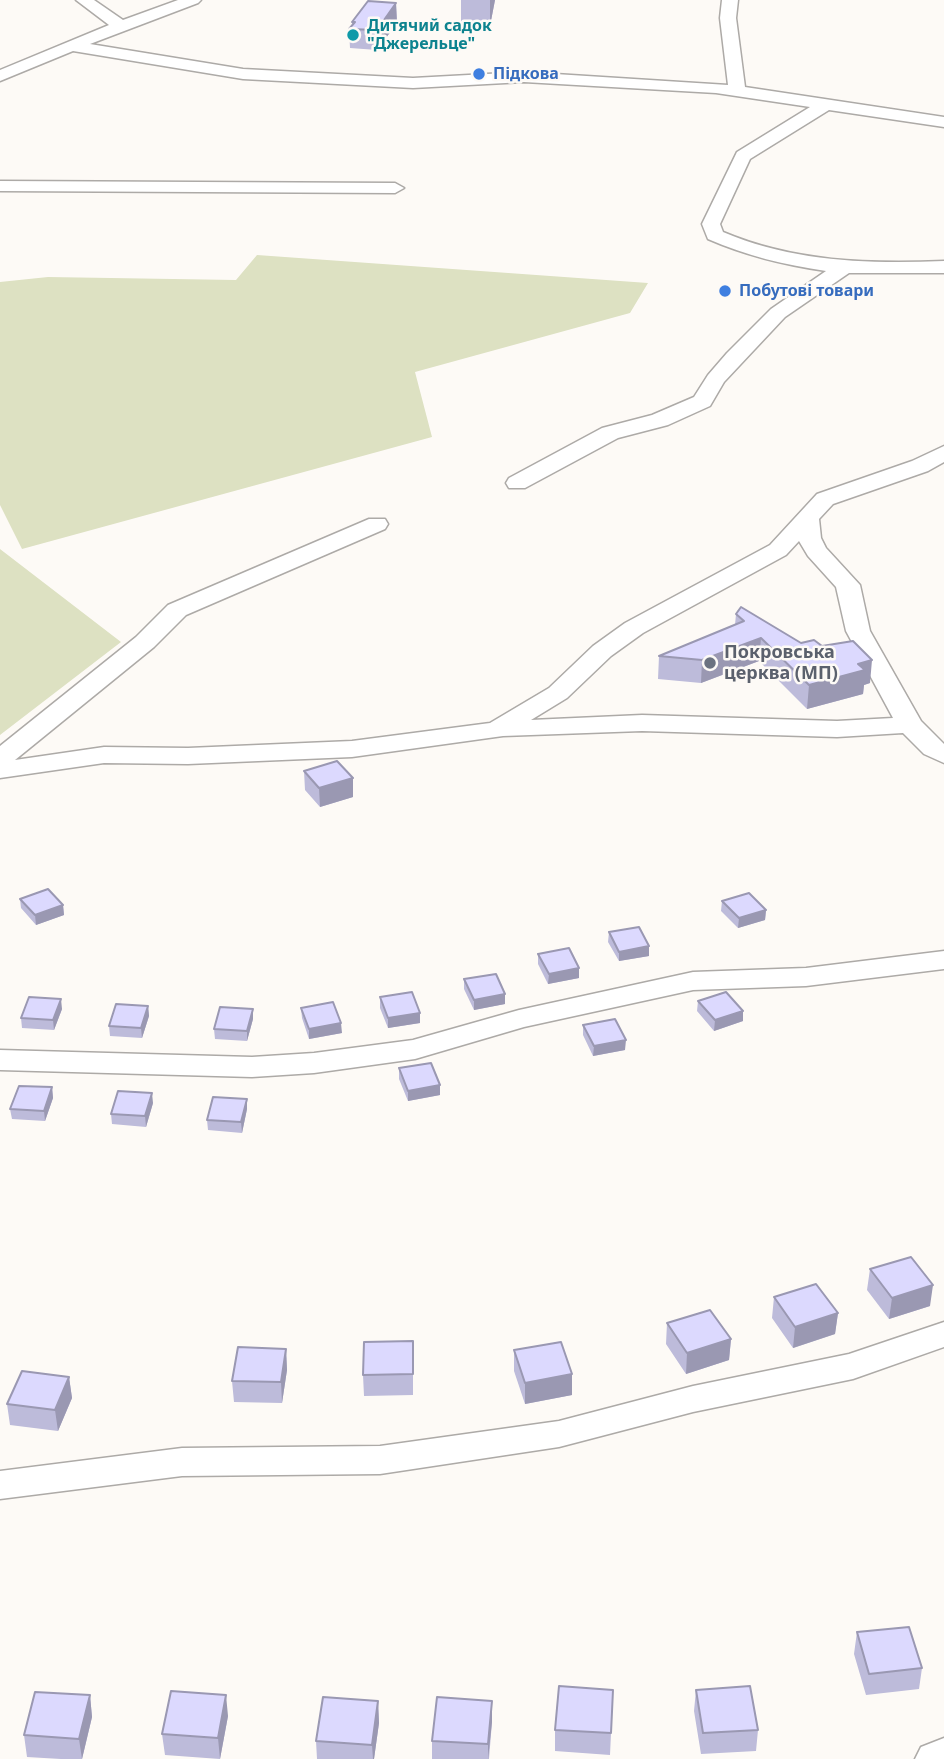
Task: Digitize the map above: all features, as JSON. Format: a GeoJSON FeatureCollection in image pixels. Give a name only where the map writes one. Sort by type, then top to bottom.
{"type":"FeatureCollection","features":[{"type":"Feature","properties":{"kind":"street"},"geometry":{"type":"LineString","coordinates":[[84,0],[121,26]]}},
{"type":"Feature","properties":{"kind":"street"},"geometry":{"type":"LineString","coordinates":[[0,76],[121,26],[193,0]]}},
{"type":"Feature","properties":{"kind":"street"},"geometry":{"type":"LineString","coordinates":[[730,0],[728,18],[737,90]]}},
{"type":"Feature","properties":{"kind":"street"},"geometry":{"type":"LineString","coordinates":[[72,46],[243,74],[413,82],[524,77],[737,90],[944,122]]}},
{"type":"Feature","properties":{"kind":"street"},"geometry":{"type":"LineString","coordinates":[[827,104],[743,156],[711,224],[715,235],[760,254],[845,267],[943,269]]}},
{"type":"Feature","properties":{"kind":"street"},"geometry":{"type":"LineString","coordinates":[[0,186],[395,188]]}},
{"type":"Feature","properties":{"kind":"street"},"geometry":{"type":"LineString","coordinates":[[517,483],[610,433],[660,420],[702,401],[727,364],[778,313],[845,267]]}},
{"type":"Feature","properties":{"kind":"street"},"geometry":{"type":"LineString","coordinates":[[497,730],[558,693],[601,651],[634,628],[778,550],[825,499],[920,466],[944,453]]}},
{"type":"Feature","properties":{"kind":"street"},"geometry":{"type":"LineString","coordinates":[[808,520],[808,538],[816,551],[848,585],[858,631],[910,725],[933,748],[944,754]]}},
{"type":"Feature","properties":{"kind":"street"},"geometry":{"type":"LineString","coordinates":[[0,759],[145,642],[177,610],[377,524]]}},
{"type":"Feature","properties":{"kind":"street"},"geometry":{"type":"LineString","coordinates":[[0,770],[104,755],[188,756],[352,749],[497,730],[642,723],[838,729],[910,725]]}},
{"type":"Feature","properties":{"kind":"street"},"geometry":{"type":"LineString","coordinates":[[0,1060],[253,1067],[314,1063],[415,1049],[519,1019],[693,981],[806,977],[944,960]]}},
{"type":"Feature","properties":{"kind":"street"},"geometry":{"type":"LineString","coordinates":[[0,1485],[182,1462],[380,1460],[559,1434],[693,1399],[853,1366],[944,1334]]}},
{"type":"Feature","properties":{"kind":"street"},"geometry":{"type":"LineString","coordinates":[[935,1759],[944,1755]]}},
{"type":"Feature","properties":{"kind":"green space"},"geometry":{"type":"Polygon","coordinates":[[[257,255],[648,283],[630,313],[415,372],[432,437],[22,549],[0,505],[0,282],[48,277],[236,280],[257,255]]]}},
{"type":"Feature","properties":{"kind":"green space"},"geometry":{"type":"Polygon","coordinates":[[[0,549],[121,642],[0,735],[0,549]]]}},
{"type":"Feature","properties":{"kind":"building"},"geometry":{"type":"Polygon","coordinates":[[[368,1],[396,3],[377,30],[349,29],[355,22],[352,22],[368,1]]]}},
{"type":"Feature","properties":{"kind":"building"},"geometry":{"type":"Polygon","coordinates":[[[741,607],[801,643],[814,640],[822,646],[853,641],[872,660],[858,664],[865,670],[809,685],[761,638],[702,660],[659,656],[744,621],[736,614],[741,607]]]}},
{"type":"Feature","properties":{"kind":"building"},"geometry":{"type":"Polygon","coordinates":[[[337,761],[353,778],[319,788],[304,771],[337,761]]]}},
{"type":"Feature","properties":{"kind":"building"},"geometry":{"type":"Polygon","coordinates":[[[48,889],[63,905],[35,915],[20,899],[48,889]]]}},
{"type":"Feature","properties":{"kind":"building"},"geometry":{"type":"Polygon","coordinates":[[[749,893],[766,910],[739,918],[722,901],[749,893]]]}},
{"type":"Feature","properties":{"kind":"building"},"geometry":{"type":"Polygon","coordinates":[[[639,927],[649,946],[619,952],[609,932],[639,927]]]}},
{"type":"Feature","properties":{"kind":"building"},"geometry":{"type":"Polygon","coordinates":[[[569,948],[579,968],[549,974],[538,954],[569,948]]]}},
{"type":"Feature","properties":{"kind":"building"},"geometry":{"type":"Polygon","coordinates":[[[496,974],[505,994],[474,1000],[464,979],[496,974]]]}},
{"type":"Feature","properties":{"kind":"building"},"geometry":{"type":"Polygon","coordinates":[[[412,992],[420,1013],[388,1018],[380,997],[412,992]]]}},
{"type":"Feature","properties":{"kind":"building"},"geometry":{"type":"Polygon","coordinates":[[[726,992],[743,1011],[715,1020],[698,1001],[726,992]]]}},
{"type":"Feature","properties":{"kind":"building"},"geometry":{"type":"Polygon","coordinates":[[[29,997],[61,999],[53,1020],[21,1018],[29,997]]]}},
{"type":"Feature","properties":{"kind":"building"},"geometry":{"type":"Polygon","coordinates":[[[333,1002],[341,1023],[309,1029],[301,1008],[333,1002]]]}},
{"type":"Feature","properties":{"kind":"building"},"geometry":{"type":"Polygon","coordinates":[[[116,1004],[148,1006],[141,1028],[109,1026],[116,1004]]]}},
{"type":"Feature","properties":{"kind":"building"},"geometry":{"type":"Polygon","coordinates":[[[220,1007],[253,1009],[247,1031],[214,1029],[220,1007]]]}},
{"type":"Feature","properties":{"kind":"building"},"geometry":{"type":"Polygon","coordinates":[[[615,1019],[626,1040],[594,1046],[583,1025],[615,1019]]]}},
{"type":"Feature","properties":{"kind":"building"},"geometry":{"type":"Polygon","coordinates":[[[431,1063],[440,1085],[408,1091],[399,1068],[431,1063]]]}},
{"type":"Feature","properties":{"kind":"building"},"geometry":{"type":"Polygon","coordinates":[[[19,1086],[52,1087],[44,1111],[10,1109],[19,1086]]]}},
{"type":"Feature","properties":{"kind":"building"},"geometry":{"type":"Polygon","coordinates":[[[118,1091],[152,1093],[145,1116],[111,1114],[118,1091]]]}},
{"type":"Feature","properties":{"kind":"building"},"geometry":{"type":"Polygon","coordinates":[[[213,1097],[247,1099],[241,1122],[207,1120],[213,1097]]]}},
{"type":"Feature","properties":{"kind":"building"},"geometry":{"type":"Polygon","coordinates":[[[911,1257],[933,1285],[892,1298],[870,1269],[911,1257]]]}},
{"type":"Feature","properties":{"kind":"building"},"geometry":{"type":"Polygon","coordinates":[[[816,1284],[838,1313],[795,1327],[774,1297],[816,1284]]]}},
{"type":"Feature","properties":{"kind":"building"},"geometry":{"type":"Polygon","coordinates":[[[710,1310],[731,1339],[687,1353],[667,1323],[710,1310]]]}},
{"type":"Feature","properties":{"kind":"building"},"geometry":{"type":"Polygon","coordinates":[[[413,1341],[413,1374],[363,1375],[364,1342],[413,1341]]]}},
{"type":"Feature","properties":{"kind":"building"},"geometry":{"type":"Polygon","coordinates":[[[561,1342],[572,1374],[525,1383],[514,1350],[561,1342]]]}},
{"type":"Feature","properties":{"kind":"building"},"geometry":{"type":"Polygon","coordinates":[[[238,1347],[286,1349],[281,1382],[232,1381],[238,1347]]]}},
{"type":"Feature","properties":{"kind":"building"},"geometry":{"type":"Polygon","coordinates":[[[22,1371],[69,1377],[55,1410],[7,1404],[22,1371]]]}},
{"type":"Feature","properties":{"kind":"building"},"geometry":{"type":"Polygon","coordinates":[[[909,1627],[922,1668],[869,1674],[857,1632],[909,1627]]]}},
{"type":"Feature","properties":{"kind":"building"},"geometry":{"type":"Polygon","coordinates":[[[559,1686],[613,1690],[611,1733],[555,1730],[559,1686]]]}},
{"type":"Feature","properties":{"kind":"building"},"geometry":{"type":"Polygon","coordinates":[[[750,1686],[758,1730],[703,1733],[696,1690],[750,1686]]]}},
{"type":"Feature","properties":{"kind":"building"},"geometry":{"type":"Polygon","coordinates":[[[171,1691],[226,1695],[218,1738],[162,1734],[171,1691]]]}},
{"type":"Feature","properties":{"kind":"building"},"geometry":{"type":"Polygon","coordinates":[[[35,1692],[90,1695],[79,1739],[24,1735],[35,1692]]]}},
{"type":"Feature","properties":{"kind":"building"},"geometry":{"type":"Polygon","coordinates":[[[323,1697],[378,1701],[372,1745],[316,1741],[323,1697]]]}},
{"type":"Feature","properties":{"kind":"building"},"geometry":{"type":"Polygon","coordinates":[[[437,1697],[492,1701],[488,1744],[432,1741],[437,1697]]]}},
{"type":"Feature","properties":{"kind":"place","name":"Дитячий садок \"Джерельце\""},"geometry":{"type":"Point","coordinates":[353,35]}},
{"type":"Feature","properties":{"kind":"place","name":"Підкова"},"geometry":{"type":"Point","coordinates":[479,74]}},
{"type":"Feature","properties":{"kind":"place","name":"Побутові товари"},"geometry":{"type":"Point","coordinates":[725,291]}},
{"type":"Feature","properties":{"kind":"place","name":"Покровська церква (МП)"},"geometry":{"type":"Point","coordinates":[710,663]}}]}
